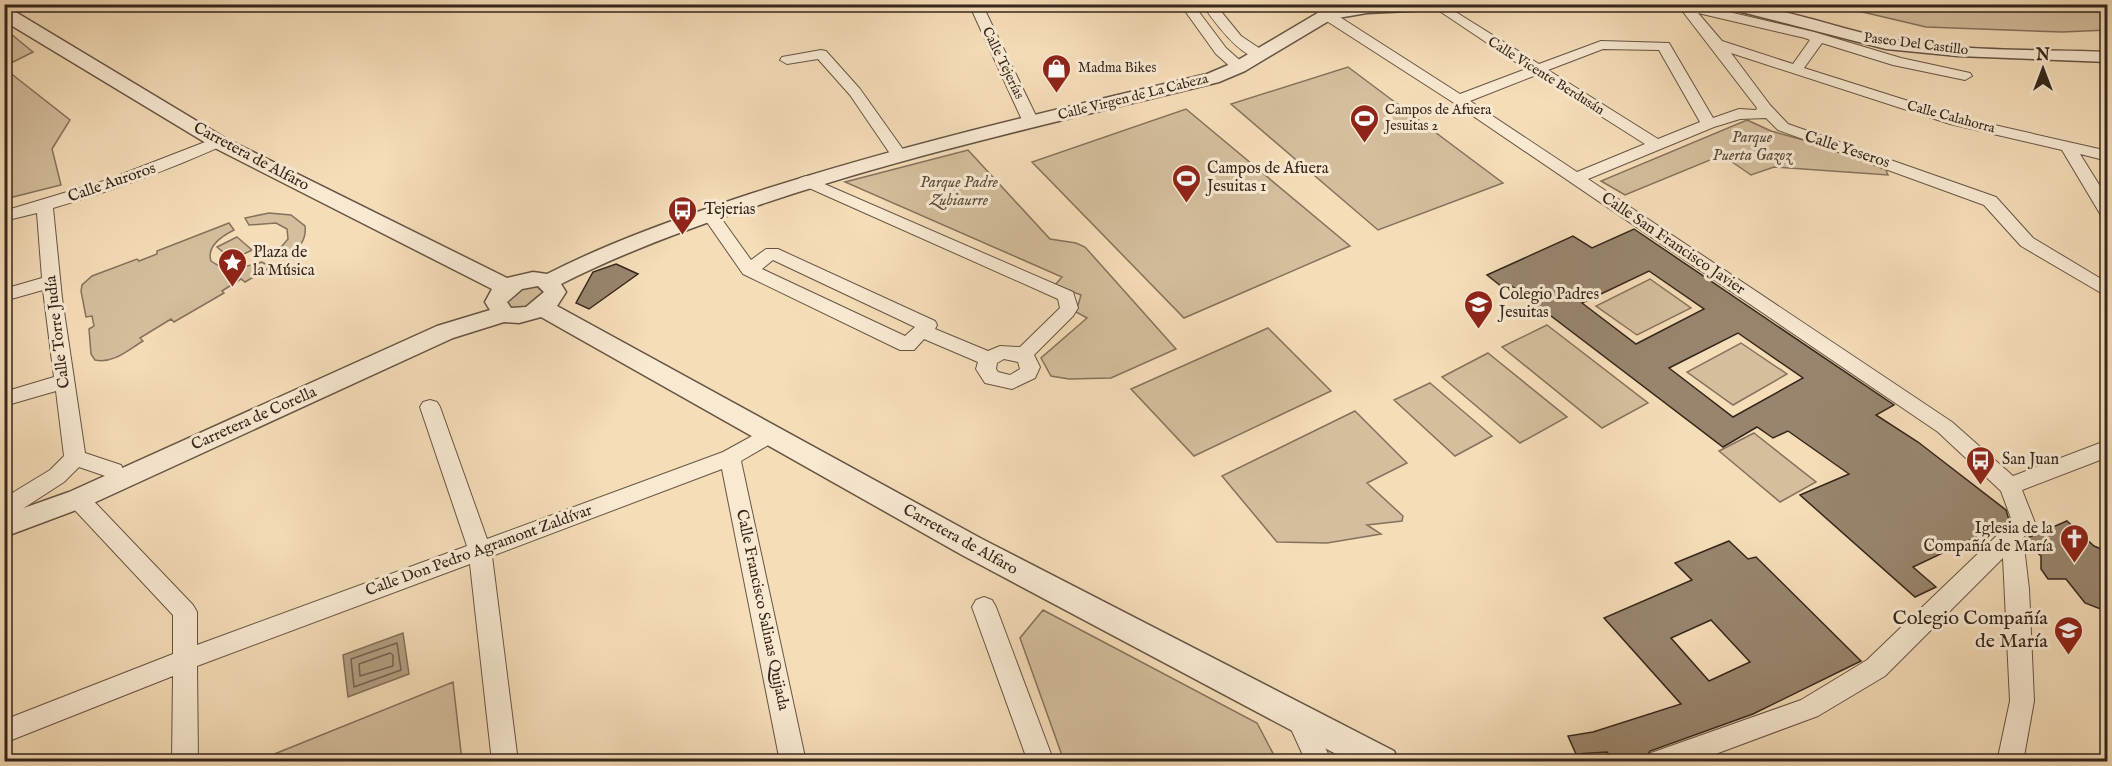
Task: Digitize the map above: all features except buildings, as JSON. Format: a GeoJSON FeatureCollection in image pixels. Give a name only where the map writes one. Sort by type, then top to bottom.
{"type":"FeatureCollection","features":[{"type":"Feature","properties":{"kind":"street","name":"Calle Tejerías"},"geometry":{"type":"LineString","coordinates":[[975,4],[1031,122]]}},
{"type":"Feature","properties":{"kind":"street"},"geometry":{"type":"LineString","coordinates":[[1186,4],[1221,51],[1239,67]]}},
{"type":"Feature","properties":{"kind":"street"},"geometry":{"type":"LineString","coordinates":[[1208,4],[1236,39],[1260,55]]}},
{"type":"Feature","properties":{"kind":"street","name":"Calle Virgen de La Cabeza"},"geometry":{"type":"LineString","coordinates":[[548,282],[589,260],[710,214],[806,181],[899,155],[1213,78],[1260,55],[1321,10],[1451,4]]}},
{"type":"Feature","properties":{"kind":"street","name":"Paseo Del Castillo"},"geometry":{"type":"LineString","coordinates":[[1728,4],[1767,9],[1886,44],[1958,51],[2108,57]]}},
{"type":"Feature","properties":{"kind":"street","name":"Calle Vicente Berdusán"},"geometry":{"type":"LineString","coordinates":[[1435,5],[1658,146]]}},
{"type":"Feature","properties":{"kind":"street"},"geometry":{"type":"LineString","coordinates":[[1684,5],[1819,38],[1898,62],[1965,76]]}},
{"type":"Feature","properties":{"kind":"street","name":"Calle Yeseros"},"geometry":{"type":"LineString","coordinates":[[1684,5],[1783,128],[1990,201],[2027,243],[2108,291]]}},
{"type":"Feature","properties":{"kind":"street","name":"Carretera de Alfaro"},"geometry":{"type":"LineString","coordinates":[[4,10],[15,20],[218,142],[502,300]]}},
{"type":"Feature","properties":{"kind":"street","name":"Calle San Francisco Javier"},"geometry":{"type":"LineString","coordinates":[[1321,10],[1576,178],[1945,427],[2010,486]]}},
{"type":"Feature","properties":{"kind":"street"},"geometry":{"type":"LineString","coordinates":[[1796,69],[1819,38]]}},
{"type":"Feature","properties":{"kind":"street","name":"Calle Calahorra"},"geometry":{"type":"LineString","coordinates":[[1717,44],[1955,120],[2108,156]]}},
{"type":"Feature","properties":{"kind":"street"},"geometry":{"type":"LineString","coordinates":[[1459,100],[1534,69],[1601,45],[1664,46],[1709,124]]}},
{"type":"Feature","properties":{"kind":"street"},"geometry":{"type":"LineString","coordinates":[[787,60],[821,54],[855,92],[899,155]]}},
{"type":"Feature","properties":{"kind":"street"},"geometry":{"type":"LineString","coordinates":[[1576,178],[1709,124],[1739,114],[1761,115],[1765,108],[1698,107]]}},
{"type":"Feature","properties":{"kind":"street","name":"Calle Auroros"},"geometry":{"type":"LineString","coordinates":[[4,216],[45,206],[169,164],[218,142]]}},
{"type":"Feature","properties":{"kind":"street"},"geometry":{"type":"LineString","coordinates":[[2067,146],[2108,213]]}},
{"type":"Feature","properties":{"kind":"street"},"geometry":{"type":"LineString","coordinates":[[806,181],[1067,296],[1070,308],[1022,356]]}},
{"type":"Feature","properties":{"kind":"street","name":"Calle Torre Judía"},"geometry":{"type":"LineString","coordinates":[[45,206],[63,382],[75,459]]}},
{"type":"Feature","properties":{"kind":"street"},"geometry":{"type":"LineString","coordinates":[[710,214],[749,270],[907,345],[928,325],[772,253],[749,270]]}},
{"type":"Feature","properties":{"kind":"street"},"geometry":{"type":"LineString","coordinates":[[540,279],[548,282],[555,292],[551,301],[526,315],[502,300],[523,280],[540,279]]}},
{"type":"Feature","properties":{"kind":"street"},"geometry":{"type":"LineString","coordinates":[[4,295],[52,281]]}},
{"type":"Feature","properties":{"kind":"street","name":"Carretera de Corella"},"geometry":{"type":"LineString","coordinates":[[5,515],[267,406],[502,300]]}},
{"type":"Feature","properties":{"kind":"street","name":"Carretera de Corella"},"geometry":{"type":"LineString","coordinates":[[5,515],[78,499],[423,342],[502,300]]}},
{"type":"Feature","properties":{"kind":"street","name":"Carretera de Alfaro"},"geometry":{"type":"LineString","coordinates":[[542,308],[972,547],[1383,762]]}},
{"type":"Feature","properties":{"kind":"street"},"geometry":{"type":"LineString","coordinates":[[922,331],[989,359],[1007,352],[1022,356],[1029,362],[1028,373],[1012,382],[992,378],[986,369],[989,359]]}},
{"type":"Feature","properties":{"kind":"street"},"geometry":{"type":"LineString","coordinates":[[4,399],[63,382]]}},
{"type":"Feature","properties":{"kind":"street"},"geometry":{"type":"LineString","coordinates":[[430,407],[480,550],[505,762]]}},
{"type":"Feature","properties":{"kind":"street","name":"Calle Don Pedro Agramont Zaldívar"},"geometry":{"type":"LineString","coordinates":[[4,732],[185,660],[730,458],[770,435]]}},
{"type":"Feature","properties":{"kind":"street"},"geometry":{"type":"LineString","coordinates":[[1660,762],[1809,708],[1876,668],[2024,523],[2010,486],[2108,448]]}},
{"type":"Feature","properties":{"kind":"street","name":"Calle Francisco Salinas Quijada"},"geometry":{"type":"LineString","coordinates":[[730,458],[793,762]]}},
{"type":"Feature","properties":{"kind":"street"},"geometry":{"type":"LineString","coordinates":[[5,515],[57,476],[75,459],[114,471]]}},
{"type":"Feature","properties":{"kind":"street"},"geometry":{"type":"LineString","coordinates":[[78,499],[185,612],[185,762]]}},
{"type":"Feature","properties":{"kind":"street"},"geometry":{"type":"LineString","coordinates":[[2010,762],[2022,700],[2018,590],[2012,537]]}},
{"type":"Feature","properties":{"kind":"street"},"geometry":{"type":"LineString","coordinates":[[984,607],[1041,762]]}},
{"type":"Feature","properties":{"kind":"street"},"geometry":{"type":"LineString","coordinates":[[1299,720],[1319,762]]}},
{"type":"Feature","properties":{"kind":"green space"},"geometry":{"type":"Polygon","coordinates":[[[1833,5],[2107,5],[2107,30],[2062,32],[1926,27],[1833,5]]]}},
{"type":"Feature","properties":{"kind":"green space"},"geometry":{"type":"Polygon","coordinates":[[[5,29],[33,52],[5,66],[5,29]]]}},
{"type":"Feature","properties":{"kind":"green space","name":"Campos de Afuera Jesuitas 2"},"geometry":{"type":"Polygon","coordinates":[[[1348,67],[1503,183],[1378,230],[1231,104],[1348,67]]]}},
{"type":"Feature","properties":{"kind":"green space"},"geometry":{"type":"Polygon","coordinates":[[[4,68],[70,120],[52,149],[61,185],[5,199],[4,68]]]}},
{"type":"Feature","properties":{"kind":"green space","name":"Campos de Afuera Jesuitas 1"},"geometry":{"type":"Polygon","coordinates":[[[1186,109],[1350,246],[1184,318],[1032,162],[1186,109]]]}},
{"type":"Feature","properties":{"kind":"green space","name":"Parque Puerta Gazoz"},"geometry":{"type":"Polygon","coordinates":[[[1747,120],[1771,131],[1869,158],[1883,164],[1888,175],[1774,167],[1751,175],[1722,155],[1625,195],[1601,181],[1747,120]]]}},
{"type":"Feature","properties":{"kind":"green space","name":"Parque Padre Zubiaurre"},"geometry":{"type":"Polygon","coordinates":[[[968,150],[1050,239],[1076,243],[1085,247],[1176,349],[1111,378],[1069,379],[1051,376],[1041,358],[1087,318],[1076,312],[1081,295],[1055,285],[1062,277],[845,182],[968,150]]]}},
{"type":"Feature","properties":{"kind":"green space"},"geometry":{"type":"Polygon","coordinates":[[[269,213],[291,215],[305,226],[303,241],[285,258],[276,253],[288,239],[287,229],[276,223],[249,225],[245,218],[269,213]]]}},
{"type":"Feature","properties":{"kind":"green space"},"geometry":{"type":"Polygon","coordinates":[[[229,223],[234,230],[220,238],[213,246],[211,261],[230,268],[262,262],[271,267],[245,282],[241,279],[222,291],[224,293],[174,322],[171,319],[140,338],[143,341],[120,355],[108,360],[95,360],[91,354],[89,329],[94,326],[92,316],[86,317],[82,285],[92,276],[137,259],[139,261],[157,254],[157,251],[229,223]]]}},
{"type":"Feature","properties":{"kind":"green space"},"geometry":{"type":"Polygon","coordinates":[[[237,237],[252,250],[232,260],[217,247],[237,237]]]}},
{"type":"Feature","properties":{"kind":"green space"},"geometry":{"type":"Polygon","coordinates":[[[1650,279],[1691,308],[1637,335],[1596,306],[1650,279]]]}},
{"type":"Feature","properties":{"kind":"green space"},"geometry":{"type":"Polygon","coordinates":[[[536,286],[544,293],[534,307],[511,311],[503,299],[513,290],[536,286]]]}},
{"type":"Feature","properties":{"kind":"green space"},"geometry":{"type":"Polygon","coordinates":[[[1547,325],[1648,403],[1602,428],[1502,347],[1547,325]]]}},
{"type":"Feature","properties":{"kind":"green space"},"geometry":{"type":"Polygon","coordinates":[[[1268,328],[1331,391],[1194,456],[1131,389],[1268,328]]]}},
{"type":"Feature","properties":{"kind":"green space"},"geometry":{"type":"Polygon","coordinates":[[[1741,343],[1787,374],[1733,405],[1687,372],[1741,343]]]}},
{"type":"Feature","properties":{"kind":"green space"},"geometry":{"type":"Polygon","coordinates":[[[1488,353],[1567,417],[1520,443],[1442,377],[1488,353]]]}},
{"type":"Feature","properties":{"kind":"green space"},"geometry":{"type":"Polygon","coordinates":[[[1430,383],[1492,436],[1455,456],[1394,400],[1430,383]]]}},
{"type":"Feature","properties":{"kind":"green space"},"geometry":{"type":"Polygon","coordinates":[[[1355,411],[1407,463],[1367,483],[1403,516],[1402,521],[1367,525],[1381,534],[1327,543],[1277,542],[1222,476],[1355,411]]]}},
{"type":"Feature","properties":{"kind":"green space"},"geometry":{"type":"Polygon","coordinates":[[[1754,433],[1816,482],[1780,502],[1719,451],[1754,433]]]}},
{"type":"Feature","properties":{"kind":"green space"},"geometry":{"type":"Polygon","coordinates":[[[1043,610],[1257,723],[1277,761],[1064,761],[1020,638],[1043,610]]]}},
{"type":"Feature","properties":{"kind":"green space"},"geometry":{"type":"Polygon","coordinates":[[[453,682],[462,761],[257,761],[453,682]]]}},
{"type":"Feature","properties":{"kind":"water"},"geometry":{"type":"Polygon","coordinates":[[[403,633],[409,674],[348,697],[343,655],[403,633]]]}},
{"type":"Feature","properties":{"kind":"waterway"},"geometry":{"type":"LineString","coordinates":[[149,9],[154,4]]}},
{"type":"Feature","properties":{"kind":"place","name":"Madma Bikes"},"geometry":{"type":"Point","coordinates":[1057,94]}},
{"type":"Feature","properties":{"kind":"place","name":"Campos de Afuera Jesuitas 2"},"geometry":{"type":"Point","coordinates":[1364,144]}},
{"type":"Feature","properties":{"kind":"place","name":"Campos de Afuera Jesuitas 1"},"geometry":{"type":"Point","coordinates":[1186,204]}},
{"type":"Feature","properties":{"kind":"place","name":"Tejerias"},"geometry":{"type":"Point","coordinates":[683,236]}},
{"type":"Feature","properties":{"kind":"place","name":"Plaza de la Música"},"geometry":{"type":"Point","coordinates":[232,288]}},
{"type":"Feature","properties":{"kind":"place","name":"Colegio Padres Jesuitas"},"geometry":{"type":"Point","coordinates":[1478,330]}},
{"type":"Feature","properties":{"kind":"place","name":"San Juan"},"geometry":{"type":"Point","coordinates":[1981,486]}},
{"type":"Feature","properties":{"kind":"place","name":"Iglesia de la Compañía de María"},"geometry":{"type":"Point","coordinates":[2074,564]}},
{"type":"Feature","properties":{"kind":"place","name":"Colegio Compañía de María"},"geometry":{"type":"Point","coordinates":[2069,656]}}]}
